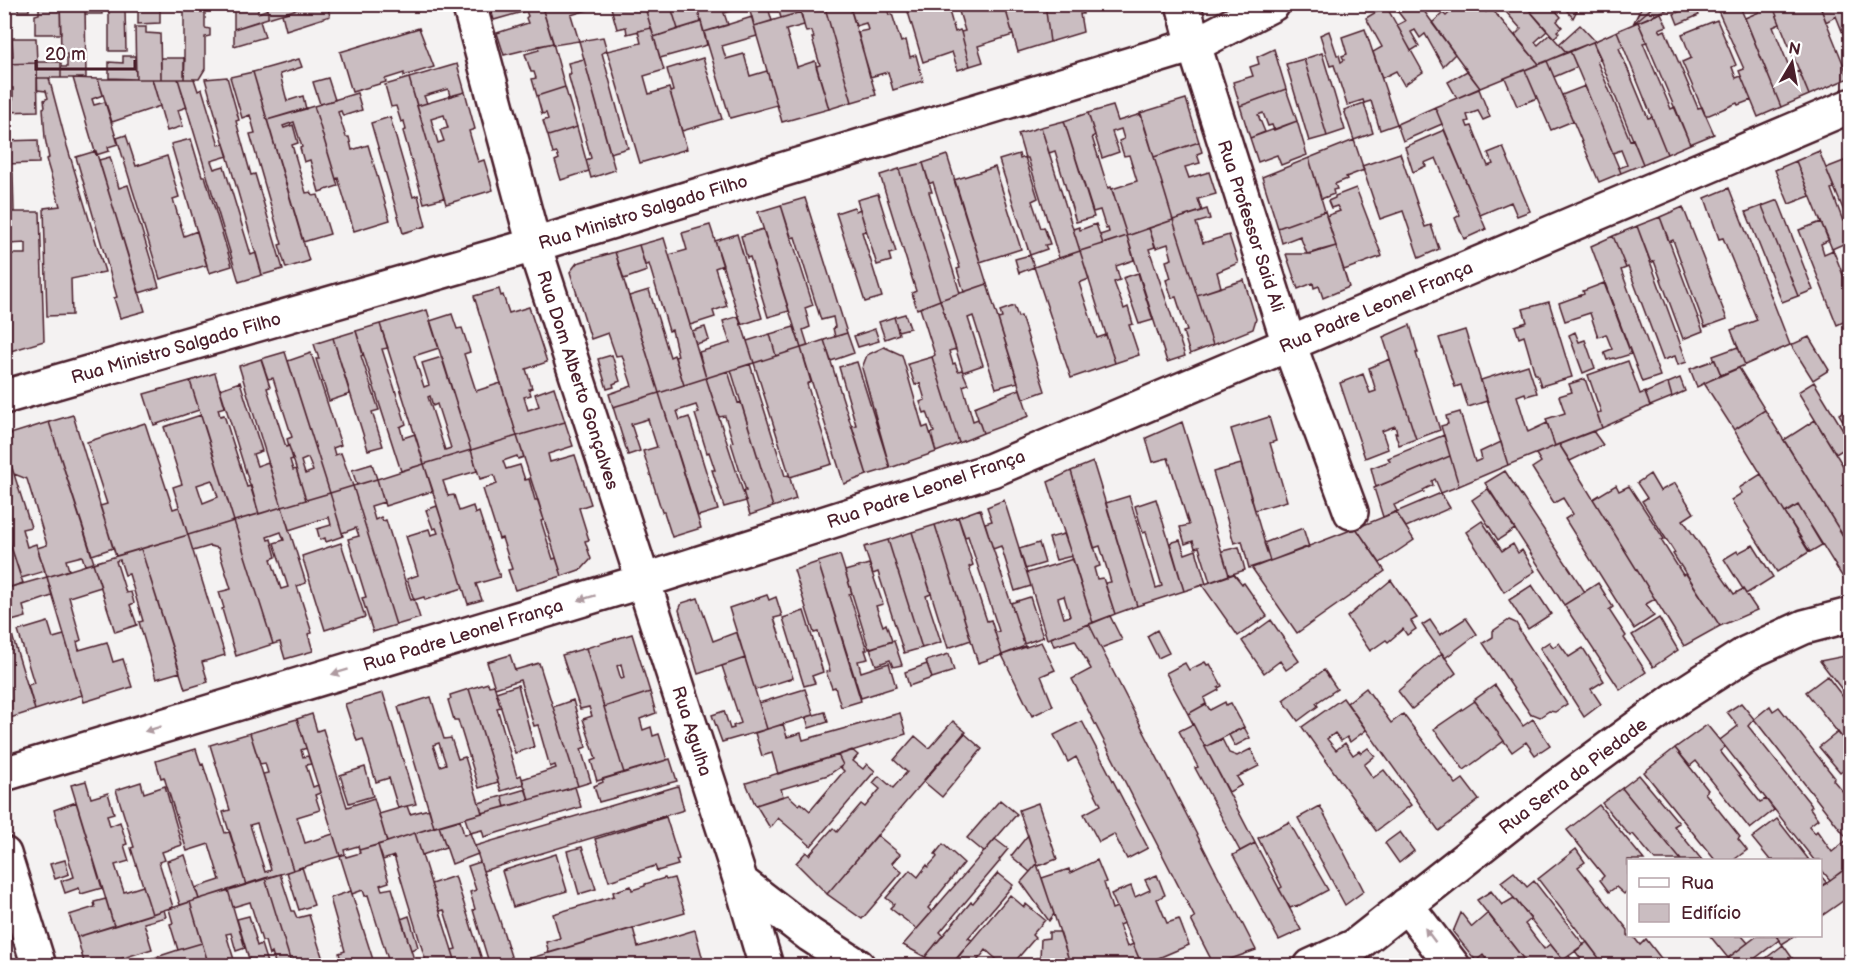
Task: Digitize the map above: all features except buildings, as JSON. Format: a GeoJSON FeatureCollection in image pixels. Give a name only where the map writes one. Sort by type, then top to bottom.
{"type":"FeatureCollection","features":[{"type":"Feature","properties":{"kind":"street","name":"Rua Dom Alberto Gonçalves"},"geometry":{"type":"LineString","coordinates":[[469,4],[534,245],[643,581]]}},
{"type":"Feature","properties":{"kind":"street","name":"Rua Professor Said Ali"},"geometry":{"type":"LineString","coordinates":[[1183,4],[1288,344],[1351,512]]}},
{"type":"Feature","properties":{"kind":"street","name":"Rua Ministro Salgado Filho"},"geometry":{"type":"LineString","coordinates":[[4,397],[534,245],[1194,45],[1273,4]]}},
{"type":"Feature","properties":{"kind":"street","name":"Rua Padre Leonel França"},"geometry":{"type":"LineString","coordinates":[[4,774],[643,581],[992,470],[1851,105]]}},
{"type":"Feature","properties":{"kind":"street","name":"Rua Agulha"},"geometry":{"type":"LineString","coordinates":[[643,581],[766,966]]}},
{"type":"Feature","properties":{"kind":"street","name":"Rua Serra da Piedade"},"geometry":{"type":"LineString","coordinates":[[1311,966],[1355,946],[1556,787],[1677,698],[1747,653],[1804,627],[1851,615]]}},
{"type":"Feature","properties":{"kind":"street"},"geometry":{"type":"LineString","coordinates":[[4,854],[39,966]]}},
{"type":"Feature","properties":{"kind":"street"},"geometry":{"type":"LineString","coordinates":[[741,882],[810,935],[858,966]]}},
{"type":"Feature","properties":{"kind":"street"},"geometry":{"type":"LineString","coordinates":[[1407,904],[1453,966]]}}]}
